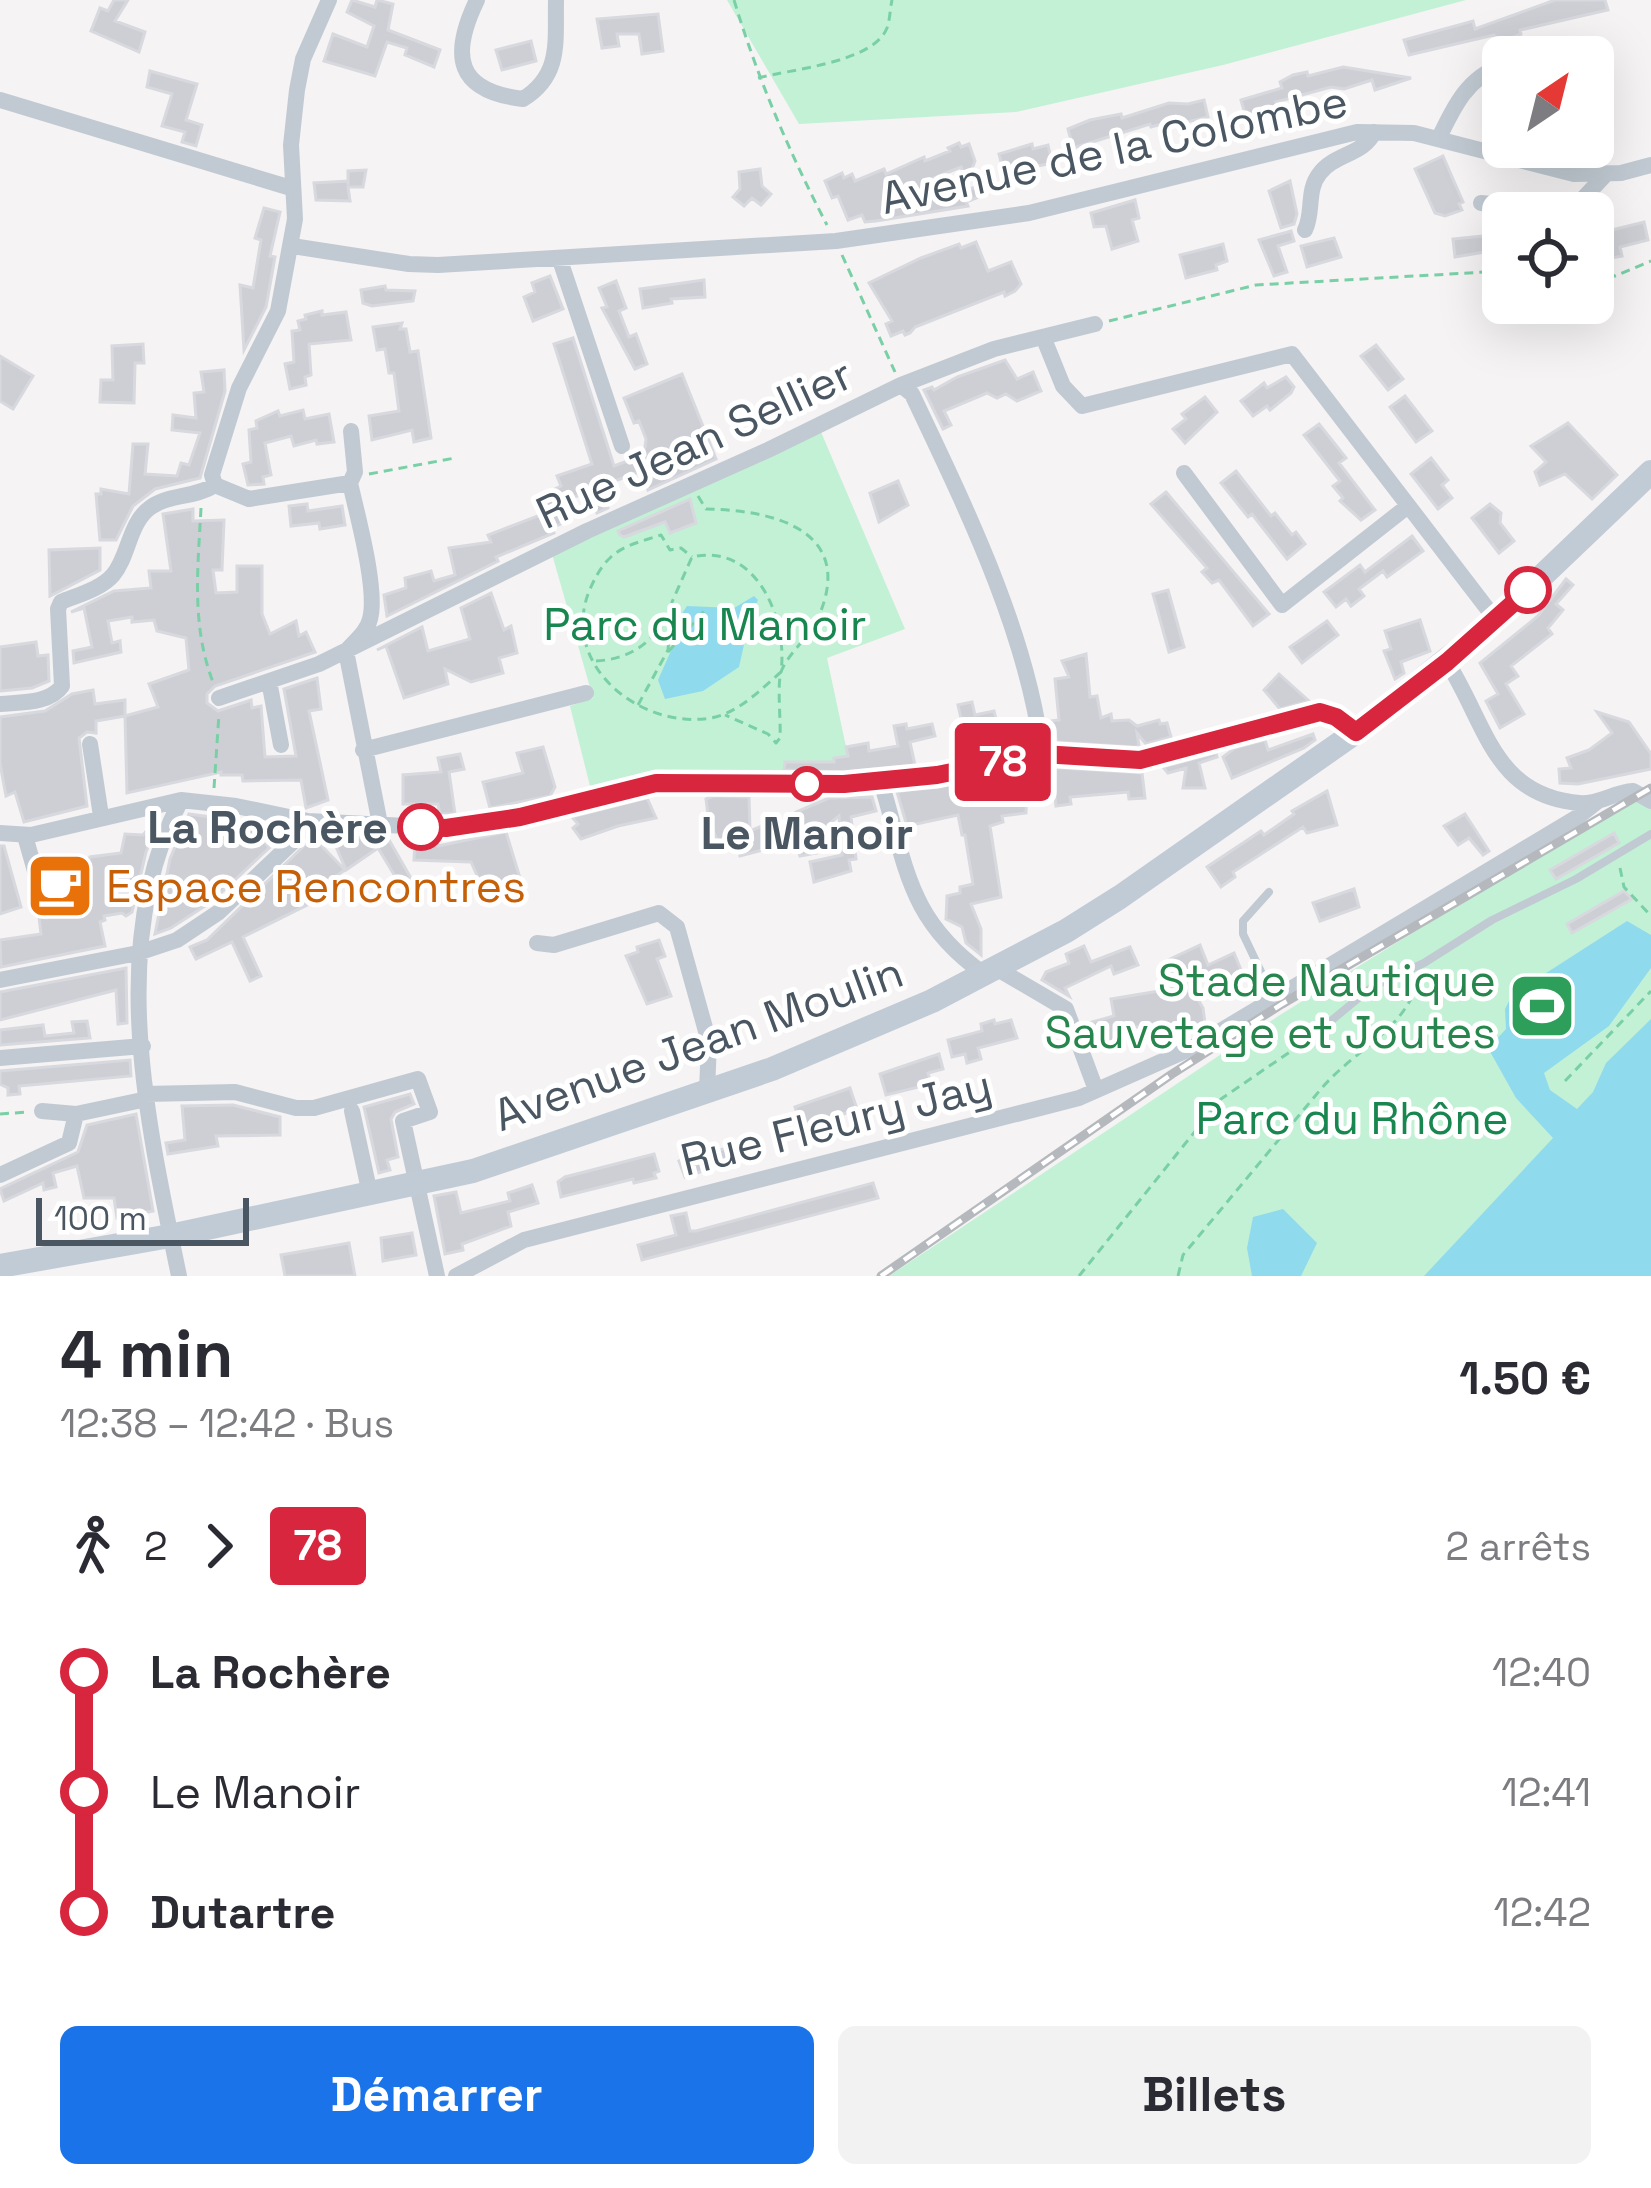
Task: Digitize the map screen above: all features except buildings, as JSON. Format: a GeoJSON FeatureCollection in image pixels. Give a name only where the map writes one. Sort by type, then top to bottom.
{"type":"FeatureCollection","features":[{"type":"Feature","properties":{"kind":"main road","name":"Avenue Jean Moulin"},"geometry":{"type":"LineString","coordinates":[[0,1266],[170,1236],[472,1171],[736,1081],[932,1001],[1120,897],[1356,732],[1496,620],[1651,472]]}},
{"type":"Feature","properties":{"kind":"street"},"geometry":{"type":"LineString","coordinates":[[208,490],[239,388],[278,311],[295,219],[291,145],[303,59],[329,0]]}},
{"type":"Feature","properties":{"kind":"street"},"geometry":{"type":"LineString","coordinates":[[477,0],[461,48],[467,76],[483,91],[523,99],[548,79],[556,0]]}},
{"type":"Feature","properties":{"kind":"street"},"geometry":{"type":"LineString","coordinates":[[1439,138],[1469,86],[1482,75]]}},
{"type":"Feature","properties":{"kind":"street"},"geometry":{"type":"LineString","coordinates":[[0,100],[291,188]]}},
{"type":"Feature","properties":{"kind":"street","name":"Avenue de la Colombe"},"geometry":{"type":"LineString","coordinates":[[292,246],[410,264],[560,260],[836,241],[1029,213],[1357,132],[1414,133],[1574,174],[1606,175],[1651,165]]}},
{"type":"Feature","properties":{"kind":"street"},"geometry":{"type":"LineString","coordinates":[[1305,230],[1312,216],[1313,184],[1321,170],[1368,144],[1374,133]]}},
{"type":"Feature","properties":{"kind":"street","name":"Avenue de la Colombe"},"geometry":{"type":"LineString","coordinates":[[1481,203],[1520,207],[1579,203],[1606,175]]}},
{"type":"Feature","properties":{"kind":"street"},"geometry":{"type":"LineString","coordinates":[[560,260],[622,446]]}},
{"type":"Feature","properties":{"kind":"street"},"geometry":{"type":"LineString","coordinates":[[901,385],[994,349],[1095,324]]}},
{"type":"Feature","properties":{"kind":"street"},"geometry":{"type":"LineString","coordinates":[[1046,344],[1063,386],[1082,406],[1292,354],[1496,620]]}},
{"type":"Feature","properties":{"kind":"street","name":"Rue Jean Sellier"},"geometry":{"type":"LineString","coordinates":[[219,698],[346,651],[587,531],[901,385],[912,394],[992,575],[1021,661],[1042,754]]}},
{"type":"Feature","properties":{"kind":"street"},"geometry":{"type":"LineString","coordinates":[[351,431],[352,478],[372,613],[366,629],[346,651],[380,824]]}},
{"type":"Feature","properties":{"kind":"street"},"geometry":{"type":"LineString","coordinates":[[1184,473],[1282,605],[1408,506]]}},
{"type":"Feature","properties":{"kind":"street"},"geometry":{"type":"LineString","coordinates":[[0,704],[58,693],[62,686],[58,609],[62,602],[104,584],[114,574],[138,523],[155,503],[208,490],[249,500],[352,478]]}},
{"type":"Feature","properties":{"kind":"street"},"geometry":{"type":"LineString","coordinates":[[1447,662],[1514,780],[1533,793],[1582,803],[1633,790],[1651,801]]}},
{"type":"Feature","properties":{"kind":"street"},"geometry":{"type":"LineString","coordinates":[[269,681],[280,745]]}},
{"type":"Feature","properties":{"kind":"street"},"geometry":{"type":"LineString","coordinates":[[363,750],[586,693]]}},
{"type":"Feature","properties":{"kind":"street"},"geometry":{"type":"LineString","coordinates":[[1,829],[25,836],[181,800],[308,821],[446,828],[520,817],[656,783],[881,782],[1042,754],[1140,760],[1320,712],[1356,732]]}},
{"type":"Feature","properties":{"kind":"street"},"geometry":{"type":"LineString","coordinates":[[90,744],[101,816]]}},
{"type":"Feature","properties":{"kind":"street"},"geometry":{"type":"LineString","coordinates":[[881,782],[907,877],[927,920],[950,949],[1066,1010],[1096,1090]]}},
{"type":"Feature","properties":{"kind":"street"},"geometry":{"type":"LineString","coordinates":[[178,1276],[146,1096],[138,953],[149,880],[162,836],[181,800]]}},
{"type":"Feature","properties":{"kind":"street","name":"Rue Fleury Jay"},"geometry":{"type":"LineString","coordinates":[[456,1276],[524,1240],[905,1145],[1096,1090],[1192,1048],[1598,801]]}},
{"type":"Feature","properties":{"kind":"street"},"geometry":{"type":"LineString","coordinates":[[0,980],[138,953],[177,940],[202,926],[294,842],[308,821]]}},
{"type":"Feature","properties":{"kind":"street"},"geometry":{"type":"LineString","coordinates":[[25,836],[45,906]]}},
{"type":"Feature","properties":{"kind":"street"},"geometry":{"type":"LineString","coordinates":[[537,943],[554,945],[659,913],[671,918],[710,1042],[736,1081]]}},
{"type":"Feature","properties":{"kind":"street"},"geometry":{"type":"LineString","coordinates":[[707,1091],[710,1042]]}},
{"type":"Feature","properties":{"kind":"street"},"geometry":{"type":"LineString","coordinates":[[0,1058],[143,1046]]}},
{"type":"Feature","properties":{"kind":"street"},"geometry":{"type":"LineString","coordinates":[[42,1111],[76,1114],[146,1096],[235,1092],[314,1108],[418,1079],[430,1112],[403,1121],[437,1276]]}},
{"type":"Feature","properties":{"kind":"street"},"geometry":{"type":"LineString","coordinates":[[352,1112],[370,1194]]}},
{"type":"Feature","properties":{"kind":"street"},"geometry":{"type":"LineString","coordinates":[[0,1175],[69,1142],[76,1114]]}},
{"type":"Feature","properties":{"kind":"lane"},"geometry":{"type":"LineString","coordinates":[[1309,1039],[1372,987],[1424,963],[1478,928],[1651,834]]}},
{"type":"Feature","properties":{"kind":"lane"},"geometry":{"type":"LineString","coordinates":[[1269,892],[1243,921],[1244,934],[1273,997]]}},
{"type":"Feature","properties":{"kind":"path"},"geometry":{"type":"LineString","coordinates":[[734,0],[758,78],[792,158],[836,241],[901,385]]}},
{"type":"Feature","properties":{"kind":"path"},"geometry":{"type":"LineString","coordinates":[[758,78],[804,65],[834,64],[879,41],[888,27],[892,0]]}},
{"type":"Feature","properties":{"kind":"path"},"geometry":{"type":"LineString","coordinates":[[1614,276],[1651,261]]}},
{"type":"Feature","properties":{"kind":"path"},"geometry":{"type":"LineString","coordinates":[[1095,324],[1256,285],[1482,272]]}},
{"type":"Feature","properties":{"kind":"path"},"geometry":{"type":"LineString","coordinates":[[352,478],[455,458]]}},
{"type":"Feature","properties":{"kind":"path"},"geometry":{"type":"LineString","coordinates":[[690,484],[706,509],[765,514],[788,520],[808,534],[825,563],[827,586],[818,620],[781,672],[724,714],[679,719],[638,705],[603,682],[581,626],[599,571],[625,547],[661,535],[670,550],[681,548],[692,557]]}},
{"type":"Feature","properties":{"kind":"path"},"geometry":{"type":"LineString","coordinates":[[208,490],[197,617],[203,657],[219,698],[213,802]]}},
{"type":"Feature","properties":{"kind":"path"},"geometry":{"type":"LineString","coordinates":[[692,557],[725,558],[762,585],[778,621],[784,650],[776,743],[768,734],[724,714]]}},
{"type":"Feature","properties":{"kind":"path"},"geometry":{"type":"LineString","coordinates":[[594,662],[611,661],[646,645],[669,615],[692,557]]}},
{"type":"Feature","properties":{"kind":"path"},"geometry":{"type":"LineString","coordinates":[[638,705],[667,653],[706,609]]}},
{"type":"Feature","properties":{"kind":"path"},"geometry":{"type":"LineString","coordinates":[[667,653],[669,615]]}},
{"type":"Feature","properties":{"kind":"path"},"geometry":{"type":"LineString","coordinates":[[1617,855],[1624,887],[1651,916]]}},
{"type":"Feature","properties":{"kind":"path"},"geometry":{"type":"LineString","coordinates":[[1178,1276],[1183,1255],[1273,1144],[1360,1049],[1395,1027],[1412,1000],[1424,963]]}},
{"type":"Feature","properties":{"kind":"path"},"geometry":{"type":"LineString","coordinates":[[1565,1081],[1651,991]]}},
{"type":"Feature","properties":{"kind":"path"},"geometry":{"type":"LineString","coordinates":[[1079,1276],[1221,1099],[1309,1039]]}},
{"type":"Feature","properties":{"kind":"path"},"geometry":{"type":"LineString","coordinates":[[0,1114],[42,1111]]}},
{"type":"Feature","properties":{"kind":"green space"},"geometry":{"type":"Polygon","coordinates":[[[727,0],[1466,0],[1223,65],[1016,112],[799,124],[727,0]]]}},
{"type":"Feature","properties":{"kind":"green space","name":"Parc du Manoir"},"geometry":{"type":"Polygon","coordinates":[[[821,432],[905,629],[827,658],[848,756],[834,759],[836,775],[763,770],[674,773],[591,790],[570,706],[593,698],[552,554],[821,432]]]}},
{"type":"Feature","properties":{"kind":"green space","name":"Parc du Rhône"},"geometry":{"type":"Polygon","coordinates":[[[1651,785],[1651,1276],[889,1276],[1280,1015],[1651,785]]]}},
{"type":"Feature","properties":{"kind":"water"},"geometry":{"type":"Polygon","coordinates":[[[754,596],[758,600],[739,667],[703,691],[665,699],[658,680],[674,644],[688,627],[680,631],[679,618],[687,606],[734,608],[754,596]]]}},
{"type":"Feature","properties":{"kind":"water"},"geometry":{"type":"Polygon","coordinates":[[[1627,921],[1651,935],[1651,968],[1609,1026],[1544,1073],[1550,1090],[1577,1109],[1593,1092],[1606,1063],[1651,1019],[1651,1276],[1424,1276],[1553,1138],[1516,1098],[1488,1048],[1506,1029],[1505,1009],[1512,995],[1627,921]]]}},
{"type":"Feature","properties":{"kind":"water"},"geometry":{"type":"Polygon","coordinates":[[[1283,1209],[1317,1243],[1301,1276],[1252,1276],[1247,1248],[1253,1217],[1283,1209]]]}},
{"type":"Feature","properties":{"kind":"railway"},"geometry":{"type":"LineString","coordinates":[[881,1276],[1172,1074],[1282,1004],[1651,788]]}},
{"type":"Feature","properties":{"kind":"bus line","name":"78"},"geometry":{"type":"LineString","coordinates":[[421,827],[520,817],[656,783],[881,782],[1042,754],[1140,760],[1320,712],[1356,732],[1447,662],[1528,590]]}},
{"type":"Feature","properties":{"kind":"place","name":"Le Manoir"},"geometry":{"type":"Point","coordinates":[807,784]}},
{"type":"Feature","properties":{"kind":"place","name":"La Rochère"},"geometry":{"type":"Point","coordinates":[421,827]}},
{"type":"Feature","properties":{"kind":"place","name":"Espace Rencontres"},"geometry":{"type":"Point","coordinates":[60,886]}},
{"type":"Feature","properties":{"kind":"place","name":"Stade Nautique Sauvetage et Joutes"},"geometry":{"type":"Point","coordinates":[1542,1006]}}]}
